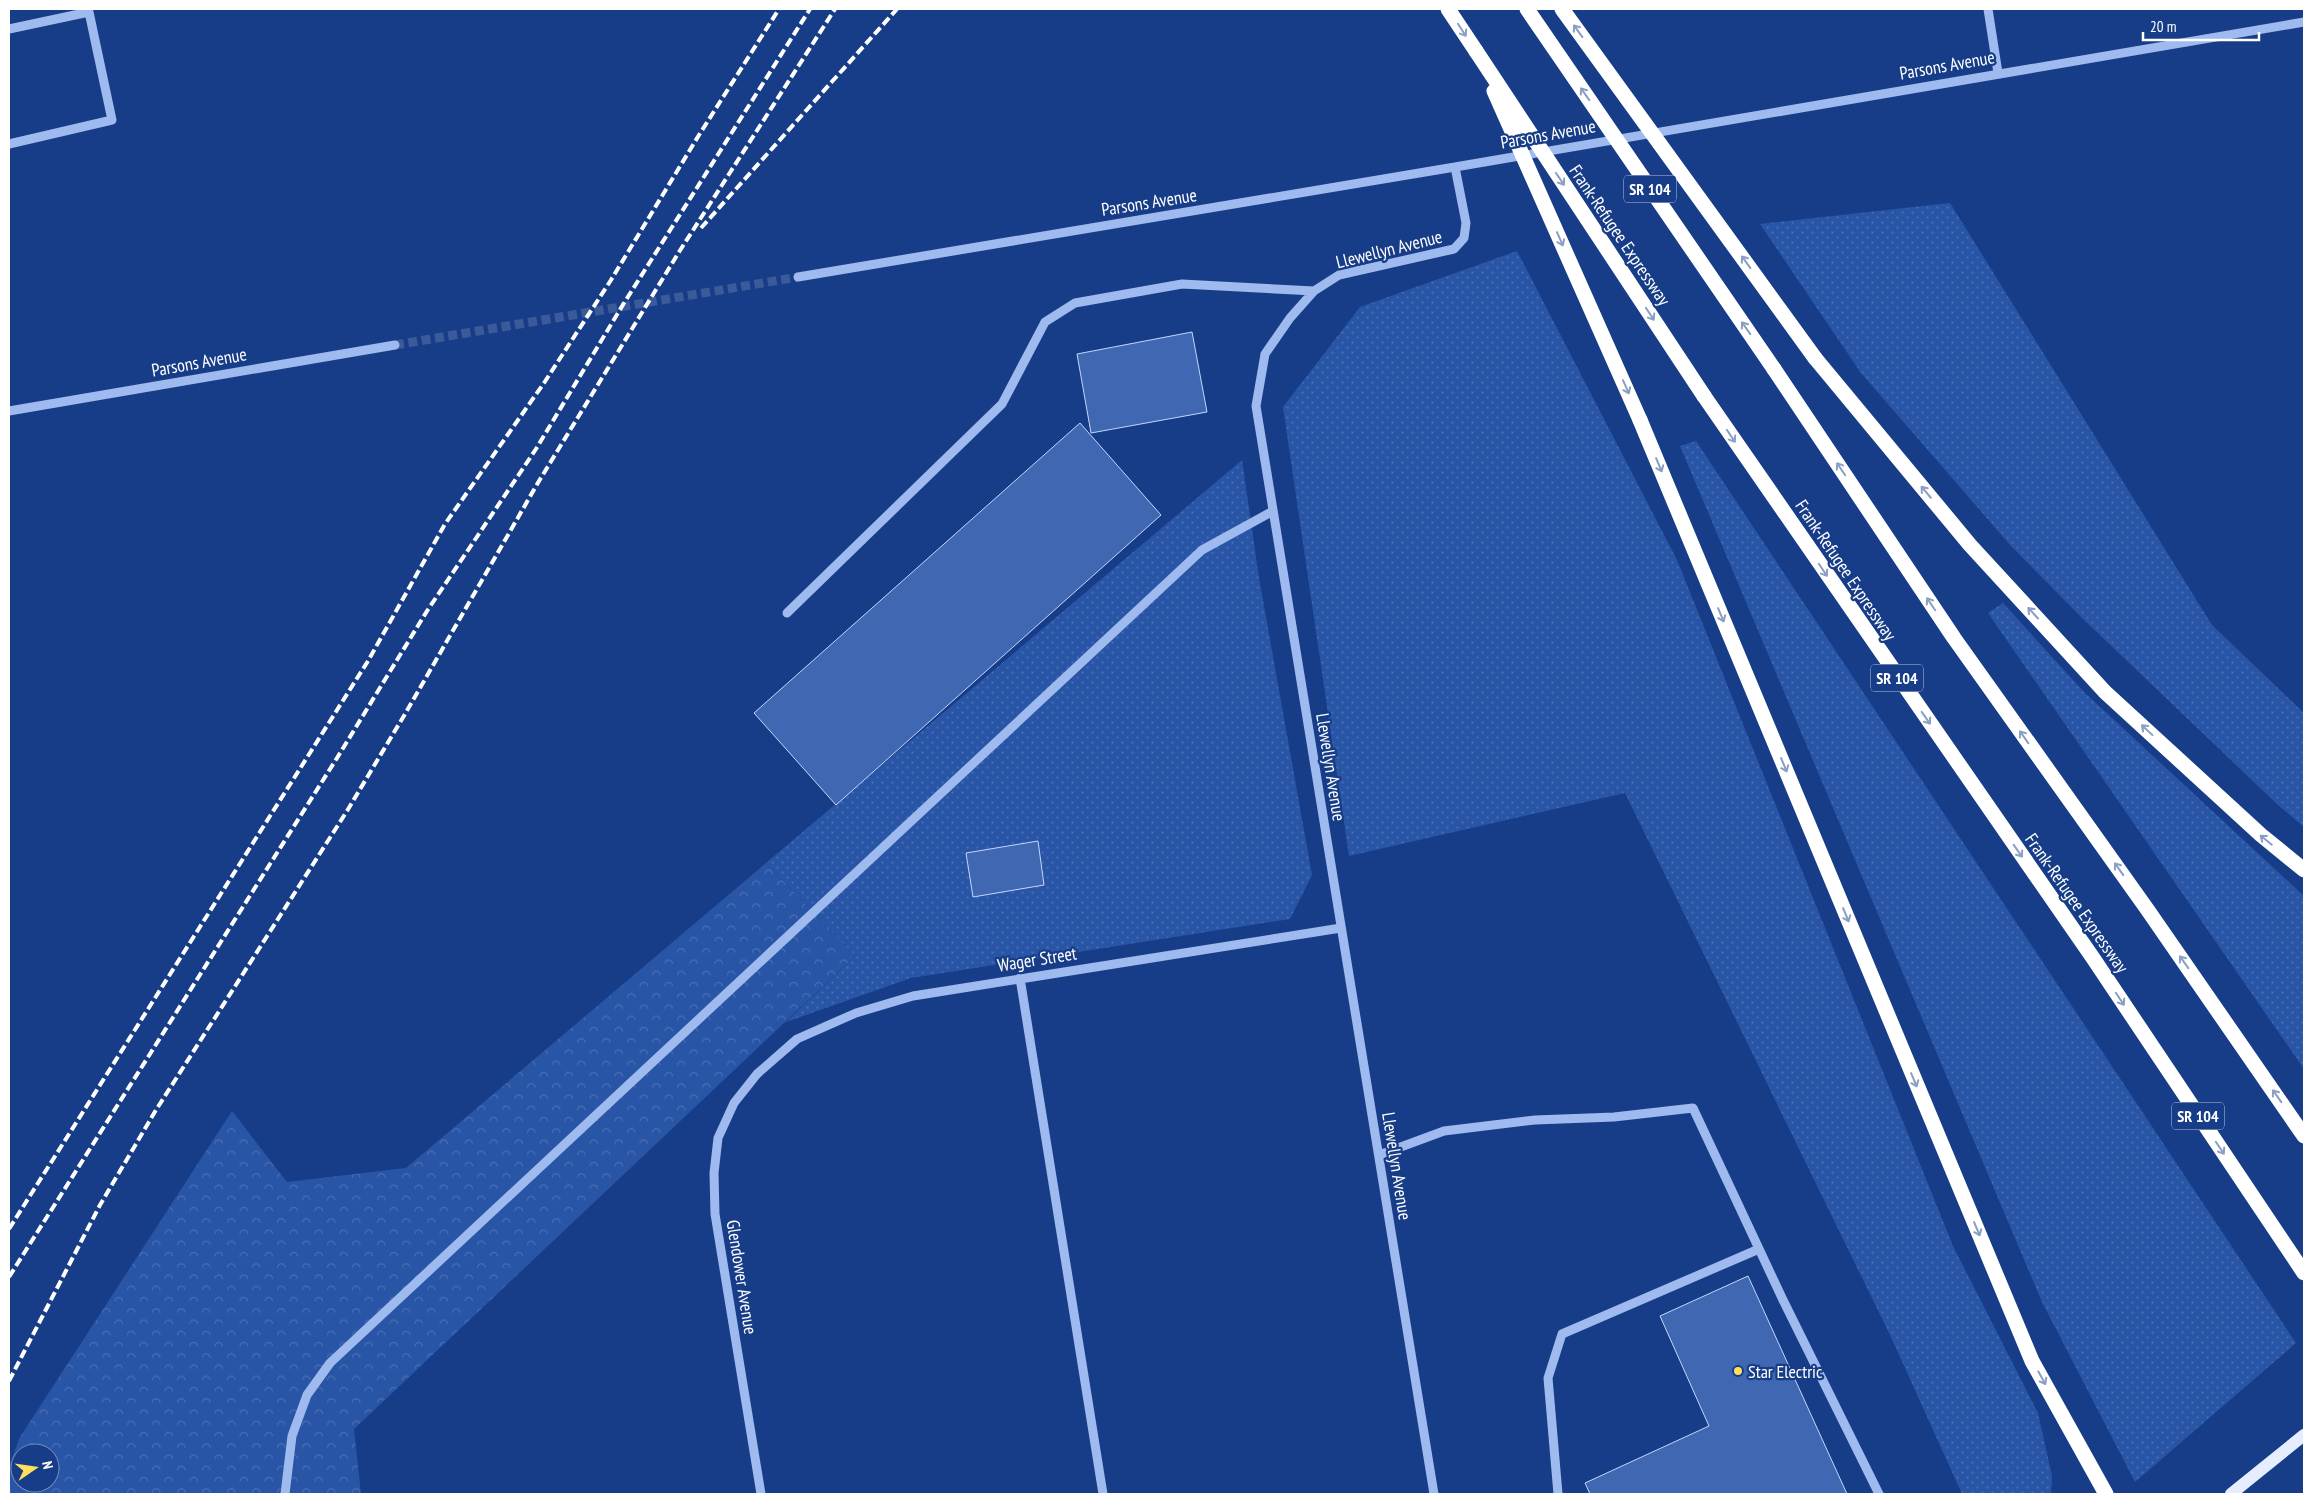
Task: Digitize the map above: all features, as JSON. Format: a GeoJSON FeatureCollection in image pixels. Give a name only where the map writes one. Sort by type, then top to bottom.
{"type":"FeatureCollection","features":[{"type":"Feature","properties":{"kind":"highway","name":"Frank-Refugee Expressway"},"geometry":{"type":"LineString","coordinates":[[1448,9],[1704,396],[2093,958],[2304,1273]]}},
{"type":"Feature","properties":{"kind":"highway","name":"SR 104"},"geometry":{"type":"LineString","coordinates":[[1527,9],[1774,369],[1954,638],[2147,909],[2304,1136]]}},
{"type":"Feature","properties":{"kind":"highway"},"geometry":{"type":"LineString","coordinates":[[1562,9],[1815,358],[1970,545],[2105,692],[2261,835],[2304,870]]}},
{"type":"Feature","properties":{"kind":"highway"},"geometry":{"type":"LineString","coordinates":[[1476,51],[1640,420],[2032,1361],[2106,1494]]}},
{"type":"Feature","properties":{"kind":"main road"},"geometry":{"type":"LineString","coordinates":[[2232,1494],[2304,1436]]}},
{"type":"Feature","properties":{"kind":"street"},"geometry":{"type":"LineString","coordinates":[[1988,9],[1998,72]]}},
{"type":"Feature","properties":{"kind":"street"},"geometry":{"type":"LineString","coordinates":[[9,29],[89,12],[112,120],[9,144]]}},
{"type":"Feature","properties":{"kind":"street","name":"Parsons Avenue"},"geometry":{"type":"LineString","coordinates":[[798,277],[1455,167],[1998,72],[2304,22]]}},
{"type":"Feature","properties":{"kind":"street","name":"Llewellyn Avenue"},"geometry":{"type":"LineString","coordinates":[[1434,1494],[1256,406],[1266,354],[1290,318],[1314,291],[1340,275],[1454,249],[1464,238],[1466,223],[1455,167]]}},
{"type":"Feature","properties":{"kind":"street"},"geometry":{"type":"LineString","coordinates":[[787,613],[1002,404],[1044,322],[1075,303],[1182,284],[1314,291]]}},
{"type":"Feature","properties":{"kind":"street","name":"Parsons Avenue"},"geometry":{"type":"LineString","coordinates":[[9,411],[395,344]]}},
{"type":"Feature","properties":{"kind":"street"},"geometry":{"type":"LineString","coordinates":[[285,1494],[292,1436],[307,1395],[330,1363],[1202,550],[1273,512]]}},
{"type":"Feature","properties":{"kind":"street","name":"Wager Street"},"geometry":{"type":"LineString","coordinates":[[757,1074],[797,1039],[856,1013],[913,996],[1341,928]]}},
{"type":"Feature","properties":{"kind":"street"},"geometry":{"type":"LineString","coordinates":[[1020,978],[1103,1494]]}},
{"type":"Feature","properties":{"kind":"street","name":"Glendower Avenue"},"geometry":{"type":"LineString","coordinates":[[757,1074],[734,1103],[718,1138],[714,1173],[715,1214],[761,1494]]}},
{"type":"Feature","properties":{"kind":"street"},"geometry":{"type":"LineString","coordinates":[[1379,1155],[1444,1131],[1535,1120],[1614,1117],[1693,1108],[1759,1249],[1879,1494]]}},
{"type":"Feature","properties":{"kind":"street"},"geometry":{"type":"LineString","coordinates":[[1558,1494],[1548,1378],[1562,1334],[1759,1249]]}},
{"type":"Feature","properties":{"kind":"green space"},"geometry":{"type":"Polygon","coordinates":[[[1950,203],[2212,625],[2304,713],[2304,827],[2278,805],[2082,618],[2011,546],[1861,373],[1760,224],[1950,203]]]}},
{"type":"Feature","properties":{"kind":"green space"},"geometry":{"type":"Polygon","coordinates":[[[1517,251],[1677,560],[1953,1246],[2038,1413],[2052,1476],[2051,1494],[1962,1494],[1891,1337],[1625,793],[1349,856],[1283,407],[1360,307],[1517,251]]]}},
{"type":"Feature","properties":{"kind":"green space"},"geometry":{"type":"Polygon","coordinates":[[[1696,441],[2296,1343],[2135,1482],[2042,1302],[1680,446],[1696,441]]]}},
{"type":"Feature","properties":{"kind":"green space"},"geometry":{"type":"Polygon","coordinates":[[[1242,460],[1259,578],[1312,875],[1290,919],[911,978],[786,1022],[855,956],[766,863],[1242,460]]]}},
{"type":"Feature","properties":{"kind":"green space"},"geometry":{"type":"Polygon","coordinates":[[[2003,603],[2083,691],[2304,896],[2304,1069],[1988,613],[2003,603]]]}},
{"type":"Feature","properties":{"kind":"green space"},"geometry":{"type":"Polygon","coordinates":[[[766,863],[855,956],[354,1429],[361,1494],[9,1494],[10,1463],[10,1493],[60,1493],[60,1443],[18,1443],[20,1437],[232,1111],[287,1182],[406,1168],[766,863]]]}},
{"type":"Feature","properties":{"kind":"building"},"geometry":{"type":"Polygon","coordinates":[[[1192,332],[1207,412],[1091,433],[1077,354],[1192,332]]]}},
{"type":"Feature","properties":{"kind":"building"},"geometry":{"type":"Polygon","coordinates":[[[1080,423],[1161,515],[836,805],[754,713],[1080,423]]]}},
{"type":"Feature","properties":{"kind":"building"},"geometry":{"type":"Polygon","coordinates":[[[1038,841],[1044,885],[973,897],[966,853],[1038,841]]]}},
{"type":"Feature","properties":{"kind":"building","name":"Star Electric"},"geometry":{"type":"Polygon","coordinates":[[[1748,1276],[1847,1494],[1590,1494],[1585,1483],[1709,1426],[1660,1316],[1748,1276]]]}},
{"type":"Feature","properties":{"kind":"tunnel"},"geometry":{"type":"LineString","coordinates":[[395,345],[798,277]]}},
{"type":"Feature","properties":{"kind":"railway"},"geometry":{"type":"LineString","coordinates":[[9,1229],[368,661],[445,524],[544,383],[611,280],[699,135],[779,9]]}},
{"type":"Feature","properties":{"kind":"railway"},"geometry":{"type":"LineString","coordinates":[[9,1277],[337,758],[427,611],[536,449],[624,303],[810,9]]}},
{"type":"Feature","properties":{"kind":"railway"},"geometry":{"type":"LineString","coordinates":[[9,1381],[100,1205],[156,1110],[347,811],[539,481],[679,252],[835,9]]}},
{"type":"Feature","properties":{"kind":"railway"},"geometry":{"type":"LineString","coordinates":[[701,228],[897,9]]}},
{"type":"Feature","properties":{"kind":"place","name":"Star Electric"},"geometry":{"type":"Point","coordinates":[1738,1371]}}]}
